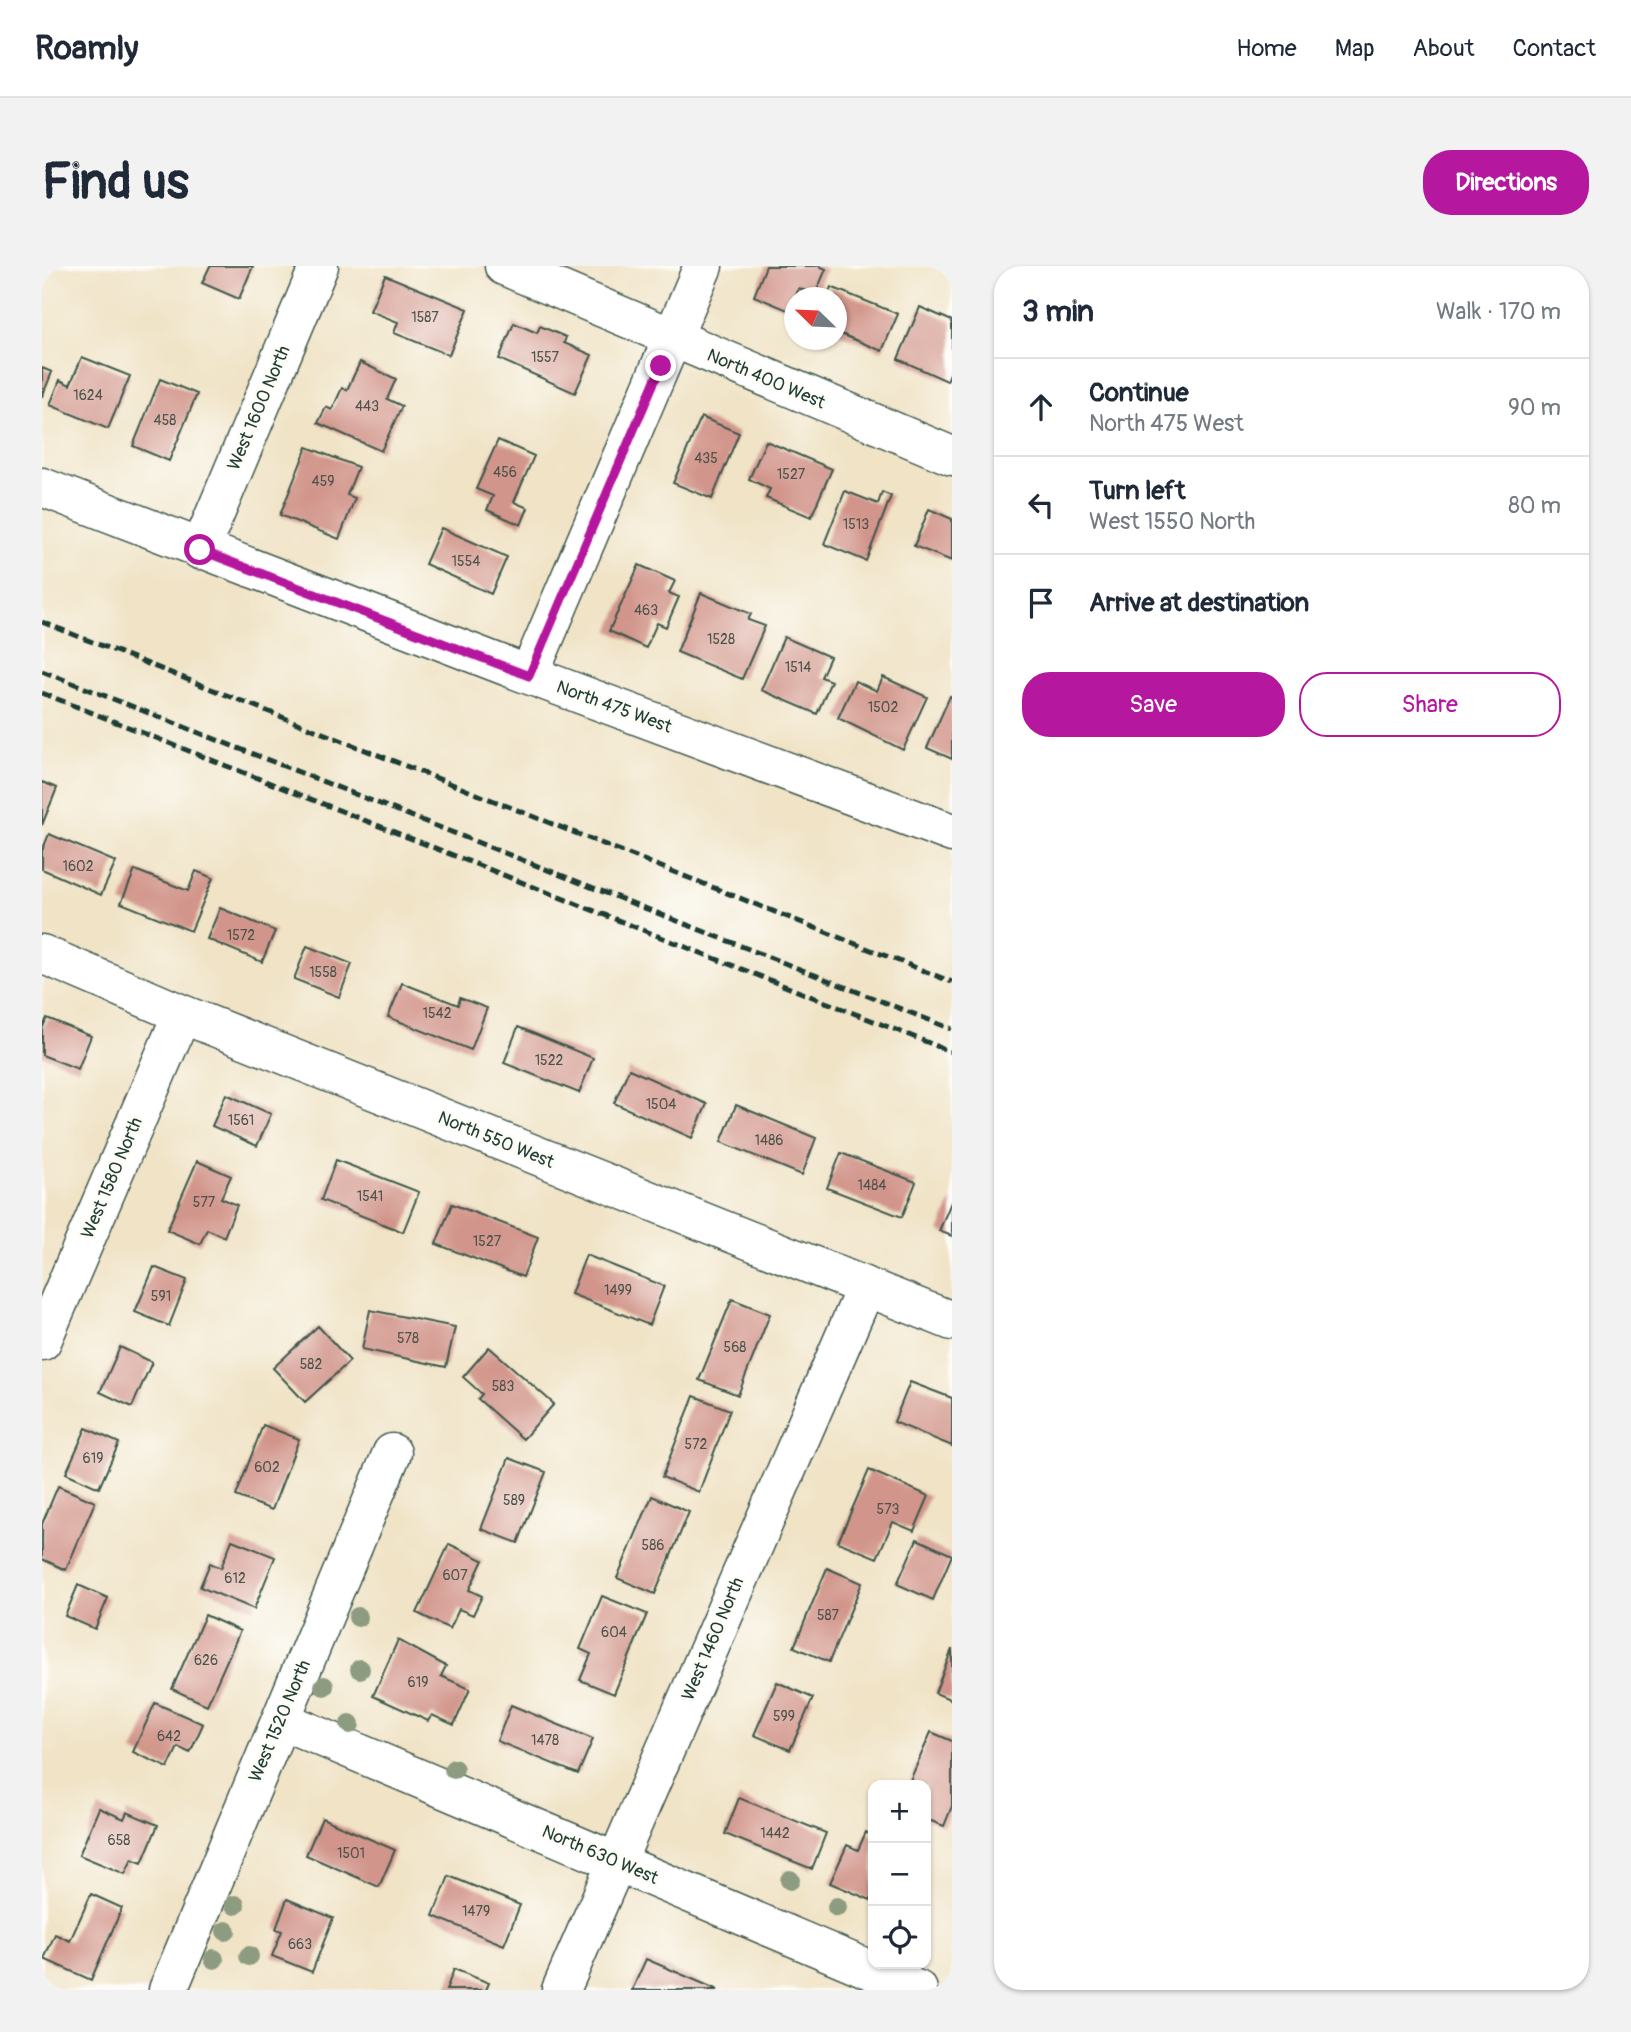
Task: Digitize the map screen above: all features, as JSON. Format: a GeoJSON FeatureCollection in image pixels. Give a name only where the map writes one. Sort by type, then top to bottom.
{"type":"FeatureCollection","features":[{"type":"Feature","properties":{"kind":"street","name":"West 1600 North"},"geometry":{"type":"LineString","coordinates":[[200,550],[319,266]]}},
{"type":"Feature","properties":{"kind":"street","name":"North 400 West"},"geometry":{"type":"LineString","coordinates":[[504,266],[673,340],[952,456]]}},
{"type":"Feature","properties":{"kind":"street"},"geometry":{"type":"LineString","coordinates":[[529,676],[703,266]]}},
{"type":"Feature","properties":{"kind":"street","name":"North 475 West"},"geometry":{"type":"LineString","coordinates":[[42,487],[529,676],[952,833]]}},
{"type":"Feature","properties":{"kind":"street","name":"North 550 West"},"geometry":{"type":"LineString","coordinates":[[42,954],[182,1014],[952,1321]]}},
{"type":"Feature","properties":{"kind":"street","name":"West 1580 North"},"geometry":{"type":"LineString","coordinates":[[42,1341],[182,1014]]}},
{"type":"Feature","properties":{"kind":"street","name":"West 1460 North"},"geometry":{"type":"LineString","coordinates":[[561,1990],[866,1287]]}},
{"type":"Feature","properties":{"kind":"street","name":"West 1520 North"},"geometry":{"type":"LineString","coordinates":[[169,1990],[392,1453]]}},
{"type":"Feature","properties":{"kind":"street","name":"North 630 West"},"geometry":{"type":"LineString","coordinates":[[281,1720],[918,1990]]}},
{"type":"Feature","properties":{"kind":"building"},"geometry":{"type":"Polygon","coordinates":[[[210,266],[253,266],[239,299],[202,283],[210,266]]]}},
{"type":"Feature","properties":{"kind":"building"},"geometry":{"type":"Polygon","coordinates":[[[766,266],[819,266],[826,269],[818,287],[784,287],[784,308],[754,296],[766,266]]]}},
{"type":"Feature","properties":{"kind":"building"},"geometry":{"type":"Polygon","coordinates":[[[385,275],[468,309],[449,355],[394,333],[398,322],[370,311],[385,275]]]}},
{"type":"Feature","properties":{"kind":"building"},"geometry":{"type":"Polygon","coordinates":[[[847,293],[898,314],[882,351],[847,337],[847,293]]]}},
{"type":"Feature","properties":{"kind":"building"},"geometry":{"type":"Polygon","coordinates":[[[920,307],[952,321],[952,369],[947,381],[898,359],[920,307]]]}},
{"type":"Feature","properties":{"kind":"building"},"geometry":{"type":"Polygon","coordinates":[[[514,323],[537,333],[540,326],[566,337],[564,343],[592,355],[575,393],[499,359],[514,323]]]}},
{"type":"Feature","properties":{"kind":"building"},"geometry":{"type":"Polygon","coordinates":[[[82,357],[130,376],[108,429],[50,405],[60,380],[70,385],[82,357]]]}},
{"type":"Feature","properties":{"kind":"building"},"geometry":{"type":"Polygon","coordinates":[[[360,362],[396,379],[387,399],[402,406],[381,451],[318,423],[326,407],[332,410],[342,388],[347,390],[360,362]]]}},
{"type":"Feature","properties":{"kind":"building"},"geometry":{"type":"Polygon","coordinates":[[[42,368],[52,372],[42,397],[42,368]]]}},
{"type":"Feature","properties":{"kind":"building"},"geometry":{"type":"Polygon","coordinates":[[[160,379],[197,394],[169,461],[133,446],[160,379]]]}},
{"type":"Feature","properties":{"kind":"building"},"geometry":{"type":"Polygon","coordinates":[[[701,417],[739,433],[712,499],[673,483],[701,417]]]}},
{"type":"Feature","properties":{"kind":"building"},"geometry":{"type":"Polygon","coordinates":[[[498,440],[534,456],[514,502],[528,508],[521,525],[487,510],[493,496],[476,489],[498,440]]]}},
{"type":"Feature","properties":{"kind":"building"},"geometry":{"type":"Polygon","coordinates":[[[766,441],[832,469],[811,517],[766,498],[770,489],[749,479],[766,441]]]}},
{"type":"Feature","properties":{"kind":"building"},"geometry":{"type":"Polygon","coordinates":[[[307,447],[358,467],[347,495],[355,498],[339,539],[280,515],[307,447]]]}},
{"type":"Feature","properties":{"kind":"building"},"geometry":{"type":"Polygon","coordinates":[[[845,491],[878,504],[882,492],[891,496],[866,561],[824,544],[845,491]]]}},
{"type":"Feature","properties":{"kind":"building"},"geometry":{"type":"Polygon","coordinates":[[[929,509],[952,519],[952,561],[914,546],[929,509]]]}},
{"type":"Feature","properties":{"kind":"building"},"geometry":{"type":"Polygon","coordinates":[[[441,528],[507,557],[491,594],[425,564],[441,528]]]}},
{"type":"Feature","properties":{"kind":"building"},"geometry":{"type":"Polygon","coordinates":[[[639,565],[675,581],[669,593],[679,597],[666,627],[657,623],[646,648],[609,631],[639,565]]]}},
{"type":"Feature","properties":{"kind":"building"},"geometry":{"type":"Polygon","coordinates":[[[701,593],[751,614],[748,620],[765,626],[742,679],[677,652],[701,593]]]}},
{"type":"Feature","properties":{"kind":"building"},"geometry":{"type":"Polygon","coordinates":[[[784,637],[830,657],[821,677],[831,681],[817,714],[761,690],[784,637]]]}},
{"type":"Feature","properties":{"kind":"building"},"geometry":{"type":"Polygon","coordinates":[[[883,677],[927,697],[903,750],[838,718],[855,681],[877,691],[883,677]]]}},
{"type":"Feature","properties":{"kind":"building"},"geometry":{"type":"Polygon","coordinates":[[[950,696],[952,697],[952,759],[927,748],[950,696]]]}},
{"type":"Feature","properties":{"kind":"building"},"geometry":{"type":"Polygon","coordinates":[[[42,782],[57,788],[42,825],[42,782]]]}},
{"type":"Feature","properties":{"kind":"building"},"geometry":{"type":"Polygon","coordinates":[[[49,834],[116,862],[101,895],[42,869],[42,851],[49,834]]]}},
{"type":"Feature","properties":{"kind":"building"},"geometry":{"type":"Polygon","coordinates":[[[135,870],[188,891],[196,871],[213,878],[191,931],[121,903],[135,870]]]}},
{"type":"Feature","properties":{"kind":"building"},"geometry":{"type":"Polygon","coordinates":[[[220,908],[275,931],[262,962],[207,939],[220,908]]]}},
{"type":"Feature","properties":{"kind":"building"},"geometry":{"type":"Polygon","coordinates":[[[307,946],[352,964],[339,997],[294,979],[307,946]]]}},
{"type":"Feature","properties":{"kind":"building"},"geometry":{"type":"Polygon","coordinates":[[[402,983],[458,1005],[460,998],[487,1008],[471,1050],[388,1017],[402,983]]]}},
{"type":"Feature","properties":{"kind":"building"},"geometry":{"type":"Polygon","coordinates":[[[47,1018],[91,1036],[78,1069],[42,1055],[42,1029],[47,1018]]]}},
{"type":"Feature","properties":{"kind":"building"},"geometry":{"type":"Polygon","coordinates":[[[518,1027],[593,1058],[579,1093],[504,1063],[518,1027]]]}},
{"type":"Feature","properties":{"kind":"building"},"geometry":{"type":"Polygon","coordinates":[[[629,1069],[707,1104],[692,1138],[614,1103],[629,1069]]]}},
{"type":"Feature","properties":{"kind":"building"},"geometry":{"type":"Polygon","coordinates":[[[226,1094],[271,1114],[257,1146],[212,1126],[226,1094]]]}},
{"type":"Feature","properties":{"kind":"building"},"geometry":{"type":"Polygon","coordinates":[[[736,1105],[816,1138],[802,1175],[721,1142],[736,1105]]]}},
{"type":"Feature","properties":{"kind":"building"},"geometry":{"type":"Polygon","coordinates":[[[841,1153],[916,1182],[902,1217],[827,1188],[841,1153]]]}},
{"type":"Feature","properties":{"kind":"building"},"geometry":{"type":"Polygon","coordinates":[[[336,1160],[419,1192],[403,1232],[321,1200],[336,1160]]]}},
{"type":"Feature","properties":{"kind":"building"},"geometry":{"type":"Polygon","coordinates":[[[197,1161],[231,1176],[221,1198],[237,1205],[224,1237],[207,1229],[200,1244],[167,1230],[197,1161]]]}},
{"type":"Feature","properties":{"kind":"building"},"geometry":{"type":"Polygon","coordinates":[[[952,1200],[952,1236],[939,1231],[952,1200]]]}},
{"type":"Feature","properties":{"kind":"building"},"geometry":{"type":"Polygon","coordinates":[[[452,1204],[538,1237],[523,1277],[436,1244],[452,1204]]]}},
{"type":"Feature","properties":{"kind":"building"},"geometry":{"type":"Polygon","coordinates":[[[586,1255],[664,1286],[649,1325],[571,1294],[586,1255]]]}},
{"type":"Feature","properties":{"kind":"building"},"geometry":{"type":"Polygon","coordinates":[[[154,1267],[187,1280],[169,1326],[135,1312],[154,1267]]]}},
{"type":"Feature","properties":{"kind":"building"},"geometry":{"type":"Polygon","coordinates":[[[732,1299],[770,1314],[738,1395],[699,1380],[732,1299]]]}},
{"type":"Feature","properties":{"kind":"building"},"geometry":{"type":"Polygon","coordinates":[[[370,1310],[455,1327],[446,1367],[362,1349],[370,1310]]]}},
{"type":"Feature","properties":{"kind":"building"},"geometry":{"type":"Polygon","coordinates":[[[318,1326],[350,1361],[305,1402],[273,1368],[318,1326]]]}},
{"type":"Feature","properties":{"kind":"building"},"geometry":{"type":"Polygon","coordinates":[[[120,1347],[152,1362],[132,1407],[100,1392],[120,1347]]]}},
{"type":"Feature","properties":{"kind":"building"},"geometry":{"type":"Polygon","coordinates":[[[489,1347],[554,1404],[523,1439],[478,1399],[482,1394],[463,1377],[489,1347]]]}},
{"type":"Feature","properties":{"kind":"building"},"geometry":{"type":"Polygon","coordinates":[[[910,1382],[952,1398],[952,1446],[894,1422],[910,1382]]]}},
{"type":"Feature","properties":{"kind":"building"},"geometry":{"type":"Polygon","coordinates":[[[694,1396],[730,1410],[699,1492],[662,1477],[694,1396]]]}},
{"type":"Feature","properties":{"kind":"building"},"geometry":{"type":"Polygon","coordinates":[[[263,1425],[299,1439],[272,1510],[236,1496],[263,1425]]]}},
{"type":"Feature","properties":{"kind":"building"},"geometry":{"type":"Polygon","coordinates":[[[86,1428],[119,1443],[99,1488],[66,1473],[86,1428]]]}},
{"type":"Feature","properties":{"kind":"building"},"geometry":{"type":"Polygon","coordinates":[[[509,1458],[546,1472],[518,1543],[481,1529],[509,1458]]]}},
{"type":"Feature","properties":{"kind":"building"},"geometry":{"type":"Polygon","coordinates":[[[869,1470],[929,1496],[914,1531],[893,1522],[877,1558],[838,1542],[869,1470]]]}},
{"type":"Feature","properties":{"kind":"building"},"geometry":{"type":"Polygon","coordinates":[[[58,1486],[95,1502],[66,1570],[42,1559],[42,1524],[58,1486]]]}},
{"type":"Feature","properties":{"kind":"building"},"geometry":{"type":"Polygon","coordinates":[[[652,1496],[689,1512],[655,1594],[617,1578],[652,1496]]]}},
{"type":"Feature","properties":{"kind":"building"},"geometry":{"type":"Polygon","coordinates":[[[917,1539],[952,1555],[933,1600],[897,1584],[917,1539]]]}},
{"type":"Feature","properties":{"kind":"building"},"geometry":{"type":"Polygon","coordinates":[[[232,1540],[275,1557],[254,1609],[200,1587],[210,1563],[221,1568],[232,1540]]]}},
{"type":"Feature","properties":{"kind":"building"},"geometry":{"type":"Polygon","coordinates":[[[449,1544],[483,1560],[469,1590],[482,1596],[473,1615],[459,1609],[450,1629],[417,1613],[449,1544]]]}},
{"type":"Feature","properties":{"kind":"building"},"geometry":{"type":"Polygon","coordinates":[[[827,1568],[862,1583],[829,1662],[794,1647],[827,1568]]]}},
{"type":"Feature","properties":{"kind":"building"},"geometry":{"type":"Polygon","coordinates":[[[78,1585],[108,1598],[95,1629],[65,1616],[78,1585]]]}},
{"type":"Feature","properties":{"kind":"building"},"geometry":{"type":"Polygon","coordinates":[[[602,1596],[647,1614],[614,1694],[580,1680],[591,1654],[580,1649],[602,1596]]]}},
{"type":"Feature","properties":{"kind":"building"},"geometry":{"type":"Polygon","coordinates":[[[205,1615],[240,1631],[207,1705],[172,1689],[205,1615]]]}},
{"type":"Feature","properties":{"kind":"building"},"geometry":{"type":"Polygon","coordinates":[[[398,1640],[446,1666],[441,1676],[470,1689],[454,1725],[432,1715],[428,1721],[373,1696],[398,1640]]]}},
{"type":"Feature","properties":{"kind":"building"},"geometry":{"type":"Polygon","coordinates":[[[952,1649],[952,1700],[935,1693],[952,1649]]]}},
{"type":"Feature","properties":{"kind":"building"},"geometry":{"type":"Polygon","coordinates":[[[777,1682],[813,1698],[790,1750],[754,1735],[777,1682]]]}},
{"type":"Feature","properties":{"kind":"building"},"geometry":{"type":"Polygon","coordinates":[[[155,1703],[203,1724],[190,1753],[178,1747],[168,1768],[133,1752],[155,1703]]]}},
{"type":"Feature","properties":{"kind":"building"},"geometry":{"type":"Polygon","coordinates":[[[511,1705],[593,1739],[578,1774],[497,1741],[511,1705]]]}},
{"type":"Feature","properties":{"kind":"building"},"geometry":{"type":"Polygon","coordinates":[[[931,1732],[952,1741],[952,1806],[944,1826],[931,1821],[931,1780],[910,1780],[931,1732]]]}},
{"type":"Feature","properties":{"kind":"building"},"geometry":{"type":"Polygon","coordinates":[[[739,1798],[826,1833],[812,1869],[725,1834],[739,1798]]]}},
{"type":"Feature","properties":{"kind":"building"},"geometry":{"type":"Polygon","coordinates":[[[99,1808],[124,1819],[127,1812],[158,1825],[142,1863],[132,1859],[125,1874],[79,1855],[99,1808]]]}},
{"type":"Feature","properties":{"kind":"building"},"geometry":{"type":"Polygon","coordinates":[[[322,1818],[395,1850],[379,1887],[306,1855],[322,1818]]]}},
{"type":"Feature","properties":{"kind":"building"},"geometry":{"type":"Polygon","coordinates":[[[866,1832],[868,1899],[830,1883],[847,1845],[858,1850],[866,1832]]]}},
{"type":"Feature","properties":{"kind":"building"},"geometry":{"type":"Polygon","coordinates":[[[449,1876],[520,1905],[504,1945],[433,1916],[449,1876]]]}},
{"type":"Feature","properties":{"kind":"building"},"geometry":{"type":"Polygon","coordinates":[[[91,1894],[122,1908],[91,1980],[44,1959],[55,1934],[70,1941],[91,1894]]]}},
{"type":"Feature","properties":{"kind":"building"},"geometry":{"type":"Polygon","coordinates":[[[287,1899],[333,1918],[312,1972],[272,1956],[282,1931],[276,1929],[287,1899]]]}},
{"type":"Feature","properties":{"kind":"building"},"geometry":{"type":"Polygon","coordinates":[[[646,1959],[718,1990],[632,1990],[646,1959]]]}},
{"type":"Feature","properties":{"kind":"building"},"geometry":{"type":"Polygon","coordinates":[[[454,1969],[489,1983],[486,1990],[446,1990],[454,1969]]]}},
{"type":"Feature","properties":{"kind":"railway"},"geometry":{"type":"LineString","coordinates":[[42,622],[952,982]]}},
{"type":"Feature","properties":{"kind":"railway"},"geometry":{"type":"LineString","coordinates":[[42,671],[952,1029]]}},
{"type":"Feature","properties":{"kind":"railway"},"geometry":{"type":"LineString","coordinates":[[42,693],[952,1052]]}},
{"type":"Feature","properties":{"kind":"route"},"geometry":{"type":"LineString","coordinates":[[200,550],[529,676],[661,366]]}}]}
